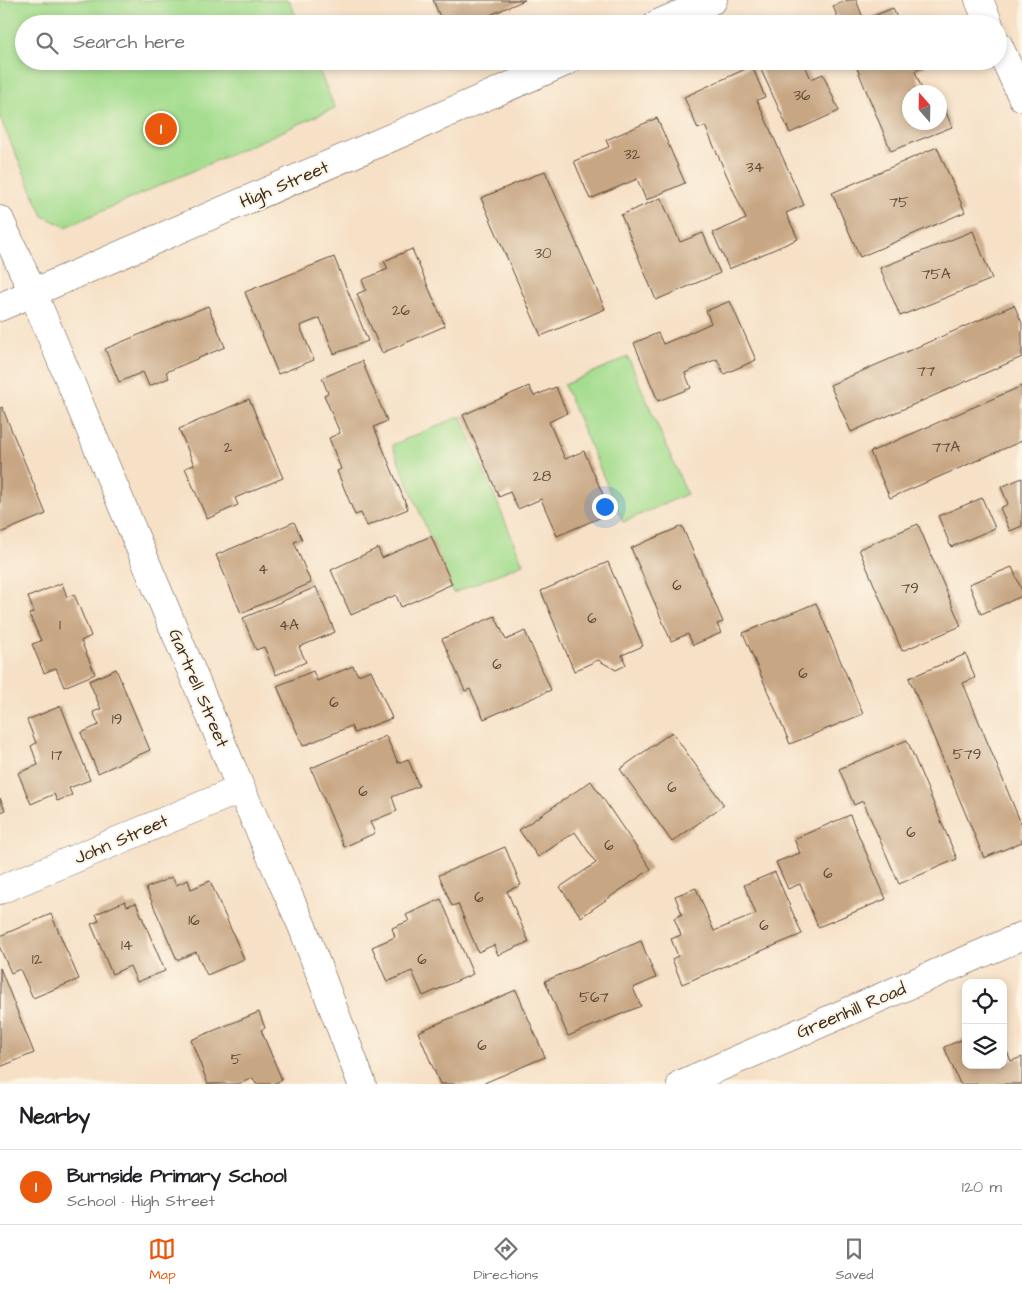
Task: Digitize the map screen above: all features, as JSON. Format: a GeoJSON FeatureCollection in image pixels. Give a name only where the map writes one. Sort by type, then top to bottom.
{"type":"FeatureCollection","features":[{"type":"Feature","properties":{"kind":"street"},"geometry":{"type":"LineString","coordinates":[[678,15],[713,0]]}},
{"type":"Feature","properties":{"kind":"street"},"geometry":{"type":"LineString","coordinates":[[979,0],[985,15]]}},
{"type":"Feature","properties":{"kind":"street"},"geometry":{"type":"LineString","coordinates":[[1007,64],[1022,97]]}},
{"type":"Feature","properties":{"kind":"street","name":"High Street"},"geometry":{"type":"LineString","coordinates":[[0,306],[547,70]]}},
{"type":"Feature","properties":{"kind":"street","name":"Gartrell Street"},"geometry":{"type":"LineString","coordinates":[[0,220],[33,293],[241,788],[302,926],[362,1084]]}},
{"type":"Feature","properties":{"kind":"street","name":"John Street"},"geometry":{"type":"LineString","coordinates":[[0,890],[241,788]]}},
{"type":"Feature","properties":{"kind":"street","name":"Greenhill Road"},"geometry":{"type":"LineString","coordinates":[[681,1084],[1022,936]]}},
{"type":"Feature","properties":{"kind":"green space"},"geometry":{"type":"Polygon","coordinates":[[[0,0],[289,0],[295,15],[15,15],[15,70],[319,70],[335,108],[66,227],[43,216],[0,118],[0,0]]]}},
{"type":"Feature","properties":{"kind":"green space"},"geometry":{"type":"Polygon","coordinates":[[[628,357],[687,494],[623,522],[564,385],[628,357]]]}},
{"type":"Feature","properties":{"kind":"green space"},"geometry":{"type":"Polygon","coordinates":[[[461,416],[523,564],[453,593],[392,445],[461,416]]]}},
{"type":"Feature","properties":{"kind":"building"},"geometry":{"type":"Polygon","coordinates":[[[433,0],[525,0],[490,15],[439,15],[433,0]]]}},
{"type":"Feature","properties":{"kind":"building"},"geometry":{"type":"Polygon","coordinates":[[[848,0],[856,0],[862,15],[836,15],[833,6],[848,0]]]}},
{"type":"Feature","properties":{"kind":"building"},"geometry":{"type":"Polygon","coordinates":[[[893,8],[896,15],[876,15],[893,8]]]}},
{"type":"Feature","properties":{"kind":"building"},"geometry":{"type":"Polygon","coordinates":[[[743,70],[754,70],[765,97],[757,100],[804,205],[786,213],[798,239],[729,269],[713,233],[746,219],[705,126],[698,129],[684,97],[743,70]]]}},
{"type":"Feature","properties":{"kind":"building"},"geometry":{"type":"Polygon","coordinates":[[[761,70],[807,70],[811,79],[823,74],[839,111],[790,133],[761,70]]]}},
{"type":"Feature","properties":{"kind":"building"},"geometry":{"type":"Polygon","coordinates":[[[858,70],[917,70],[915,71],[920,85],[902,85],[902,130],[944,130],[891,151],[858,70]]]}},
{"type":"Feature","properties":{"kind":"building"},"geometry":{"type":"Polygon","coordinates":[[[947,114],[952,127],[947,129],[947,114]]]}},
{"type":"Feature","properties":{"kind":"building"},"geometry":{"type":"Polygon","coordinates":[[[657,118],[685,183],[646,200],[637,179],[590,199],[574,161],[609,147],[606,140],[657,118]]]}},
{"type":"Feature","properties":{"kind":"building"},"geometry":{"type":"Polygon","coordinates":[[[937,147],[965,212],[860,257],[832,193],[937,147]]]}},
{"type":"Feature","properties":{"kind":"building"},"geometry":{"type":"Polygon","coordinates":[[[545,171],[605,309],[541,336],[481,198],[545,171]]]}},
{"type":"Feature","properties":{"kind":"building"},"geometry":{"type":"Polygon","coordinates":[[[661,198],[680,242],[703,233],[720,273],[656,300],[621,215],[661,198]]]}},
{"type":"Feature","properties":{"kind":"building"},"geometry":{"type":"Polygon","coordinates":[[[973,231],[992,279],[900,316],[880,268],[973,231]]]}},
{"type":"Feature","properties":{"kind":"building"},"geometry":{"type":"Polygon","coordinates":[[[412,249],[445,326],[382,353],[357,294],[366,290],[362,280],[388,269],[384,261],[412,249]]]}},
{"type":"Feature","properties":{"kind":"building"},"geometry":{"type":"Polygon","coordinates":[[[334,257],[368,341],[334,354],[320,318],[300,326],[314,360],[278,374],[245,292],[334,257]]]}},
{"type":"Feature","properties":{"kind":"building"},"geometry":{"type":"Polygon","coordinates":[[[730,301],[756,360],[724,374],[717,359],[685,373],[691,388],[658,401],[634,343],[658,333],[663,344],[687,334],[711,323],[706,311],[730,301]]]}},
{"type":"Feature","properties":{"kind":"building"},"geometry":{"type":"Polygon","coordinates":[[[1014,305],[1022,323],[1022,357],[851,432],[830,385],[1014,305]]]}},
{"type":"Feature","properties":{"kind":"building"},"geometry":{"type":"Polygon","coordinates":[[[208,306],[225,347],[166,372],[169,378],[149,386],[143,372],[119,382],[105,349],[208,306]]]}},
{"type":"Feature","properties":{"kind":"building"},"geometry":{"type":"Polygon","coordinates":[[[362,361],[387,421],[374,427],[408,509],[367,526],[361,513],[355,515],[337,471],[341,469],[329,438],[340,433],[324,395],[328,393],[322,378],[362,361]]]}},
{"type":"Feature","properties":{"kind":"building"},"geometry":{"type":"Polygon","coordinates":[[[529,386],[534,396],[556,387],[567,413],[549,422],[565,459],[584,451],[611,513],[557,536],[541,499],[518,509],[510,492],[499,497],[463,415],[529,386]]]}},
{"type":"Feature","properties":{"kind":"building"},"geometry":{"type":"Polygon","coordinates":[[[1022,386],[1022,441],[890,498],[870,452],[1022,386]]]}},
{"type":"Feature","properties":{"kind":"building"},"geometry":{"type":"Polygon","coordinates":[[[249,399],[283,478],[235,498],[238,505],[207,519],[185,468],[194,465],[179,429],[249,399]]]}},
{"type":"Feature","properties":{"kind":"building"},"geometry":{"type":"Polygon","coordinates":[[[2,407],[46,514],[0,533],[0,408],[2,407]]]}},
{"type":"Feature","properties":{"kind":"building"},"geometry":{"type":"Polygon","coordinates":[[[1022,478],[1022,526],[1010,531],[1000,508],[1008,504],[1001,487],[1022,478]]]}},
{"type":"Feature","properties":{"kind":"building"},"geometry":{"type":"Polygon","coordinates":[[[982,498],[995,528],[951,547],[938,516],[982,498]]]}},
{"type":"Feature","properties":{"kind":"building"},"geometry":{"type":"Polygon","coordinates":[[[294,522],[302,539],[294,542],[311,583],[241,613],[216,555],[294,522]]]}},
{"type":"Feature","properties":{"kind":"building"},"geometry":{"type":"Polygon","coordinates":[[[918,524],[961,626],[902,651],[859,549],[918,524]]]}},
{"type":"Feature","properties":{"kind":"building"},"geometry":{"type":"Polygon","coordinates":[[[682,526],[723,622],[717,624],[721,633],[693,645],[688,634],[671,641],[631,548],[682,526]]]}},
{"type":"Feature","properties":{"kind":"building"},"geometry":{"type":"Polygon","coordinates":[[[431,536],[452,584],[401,607],[396,595],[351,615],[331,570],[378,548],[382,558],[431,536]]]}},
{"type":"Feature","properties":{"kind":"building"},"geometry":{"type":"Polygon","coordinates":[[[608,562],[643,646],[622,655],[626,665],[616,670],[598,660],[574,671],[541,591],[608,562]]]}},
{"type":"Feature","properties":{"kind":"building"},"geometry":{"type":"Polygon","coordinates":[[[1012,567],[1022,591],[1022,596],[981,614],[969,584],[1012,567]]]}},
{"type":"Feature","properties":{"kind":"building"},"geometry":{"type":"Polygon","coordinates":[[[62,583],[67,597],[74,594],[91,636],[81,641],[95,674],[64,687],[56,668],[44,673],[32,644],[41,641],[29,614],[34,612],[28,597],[62,583]]]}},
{"type":"Feature","properties":{"kind":"building"},"geometry":{"type":"Polygon","coordinates":[[[316,587],[335,632],[299,647],[306,662],[276,675],[264,647],[256,650],[243,618],[316,587]]]}},
{"type":"Feature","properties":{"kind":"building"},"geometry":{"type":"Polygon","coordinates":[[[816,603],[863,714],[790,744],[743,633],[816,603]]]}},
{"type":"Feature","properties":{"kind":"building"},"geometry":{"type":"Polygon","coordinates":[[[495,616],[506,640],[525,631],[551,690],[484,719],[470,689],[465,691],[442,639],[495,616]]]}},
{"type":"Feature","properties":{"kind":"building"},"geometry":{"type":"Polygon","coordinates":[[[966,654],[975,678],[963,683],[1022,826],[1022,842],[984,858],[909,678],[966,654]]]}},
{"type":"Feature","properties":{"kind":"building"},"geometry":{"type":"Polygon","coordinates":[[[353,666],[358,675],[371,670],[392,718],[354,733],[351,726],[303,746],[277,686],[313,671],[317,681],[353,666]]]}},
{"type":"Feature","properties":{"kind":"building"},"geometry":{"type":"Polygon","coordinates":[[[116,669],[150,750],[98,773],[81,733],[99,725],[93,712],[101,709],[89,681],[116,669]]]}},
{"type":"Feature","properties":{"kind":"building"},"geometry":{"type":"Polygon","coordinates":[[[61,706],[90,780],[69,788],[72,795],[57,801],[54,794],[31,804],[18,773],[38,765],[31,746],[36,743],[27,720],[61,706]]]}},
{"type":"Feature","properties":{"kind":"building"},"geometry":{"type":"Polygon","coordinates":[[[672,732],[724,805],[672,842],[620,769],[672,732]]]}},
{"type":"Feature","properties":{"kind":"building"},"geometry":{"type":"Polygon","coordinates":[[[386,736],[398,763],[408,759],[419,786],[392,797],[397,811],[370,822],[375,833],[344,847],[311,768],[386,736]]]}},
{"type":"Feature","properties":{"kind":"building"},"geometry":{"type":"Polygon","coordinates":[[[907,740],[957,859],[899,884],[863,801],[854,805],[839,769],[907,740]]]}},
{"type":"Feature","properties":{"kind":"building"},"geometry":{"type":"Polygon","coordinates":[[[591,781],[651,869],[581,917],[560,887],[596,863],[575,832],[538,857],[519,830],[591,781]]]}},
{"type":"Feature","properties":{"kind":"building"},"geometry":{"type":"Polygon","coordinates":[[[0,798],[5,810],[0,813],[0,798]]]}},
{"type":"Feature","properties":{"kind":"building"},"geometry":{"type":"Polygon","coordinates":[[[850,815],[886,899],[818,927],[800,884],[788,889],[776,862],[800,853],[794,839],[850,815]]]}},
{"type":"Feature","properties":{"kind":"building"},"geometry":{"type":"Polygon","coordinates":[[[505,847],[521,885],[507,891],[529,942],[498,955],[494,945],[478,952],[458,904],[452,906],[439,875],[505,847]]]}},
{"type":"Feature","properties":{"kind":"building"},"geometry":{"type":"Polygon","coordinates":[[[775,872],[802,934],[682,984],[672,959],[678,956],[671,939],[681,935],[674,918],[682,914],[675,896],[696,888],[714,931],[756,914],[744,885],[775,872]]]}},
{"type":"Feature","properties":{"kind":"building"},"geometry":{"type":"Polygon","coordinates":[[[172,877],[176,885],[188,880],[191,889],[210,881],[244,959],[207,975],[196,952],[177,960],[146,888],[172,877]]]}},
{"type":"Feature","properties":{"kind":"building"},"geometry":{"type":"Polygon","coordinates":[[[441,899],[473,974],[423,996],[412,971],[387,982],[372,947],[395,937],[392,928],[409,921],[406,915],[441,899]]]}},
{"type":"Feature","properties":{"kind":"building"},"geometry":{"type":"Polygon","coordinates":[[[125,901],[127,906],[136,903],[165,971],[137,982],[130,966],[112,974],[91,924],[99,921],[96,914],[125,901]]]}},
{"type":"Feature","properties":{"kind":"building"},"geometry":{"type":"Polygon","coordinates":[[[51,914],[79,979],[33,998],[20,969],[11,973],[0,948],[0,936],[51,914]]]}},
{"type":"Feature","properties":{"kind":"building"},"geometry":{"type":"Polygon","coordinates":[[[641,941],[656,978],[633,988],[641,1006],[568,1036],[545,981],[641,941]]]}},
{"type":"Feature","properties":{"kind":"building"},"geometry":{"type":"Polygon","coordinates":[[[0,968],[34,1053],[0,1067],[0,968]]]}},
{"type":"Feature","properties":{"kind":"building"},"geometry":{"type":"Polygon","coordinates":[[[516,990],[545,1057],[482,1084],[440,1084],[418,1032],[516,990]]]}},
{"type":"Feature","properties":{"kind":"building"},"geometry":{"type":"Polygon","coordinates":[[[259,1012],[265,1028],[261,1030],[282,1080],[273,1084],[256,1084],[253,1078],[238,1084],[208,1084],[191,1040],[259,1012]]]}},
{"type":"Feature","properties":{"kind":"building"},"geometry":{"type":"Polygon","coordinates":[[[962,1040],[962,1069],[1007,1069],[1007,1052],[1011,1061],[1022,1057],[1022,1084],[960,1084],[944,1047],[962,1040]]]}},
{"type":"Feature","properties":{"kind":"place","name":"Burnside Primary School"},"geometry":{"type":"Point","coordinates":[161,129]}}]}
